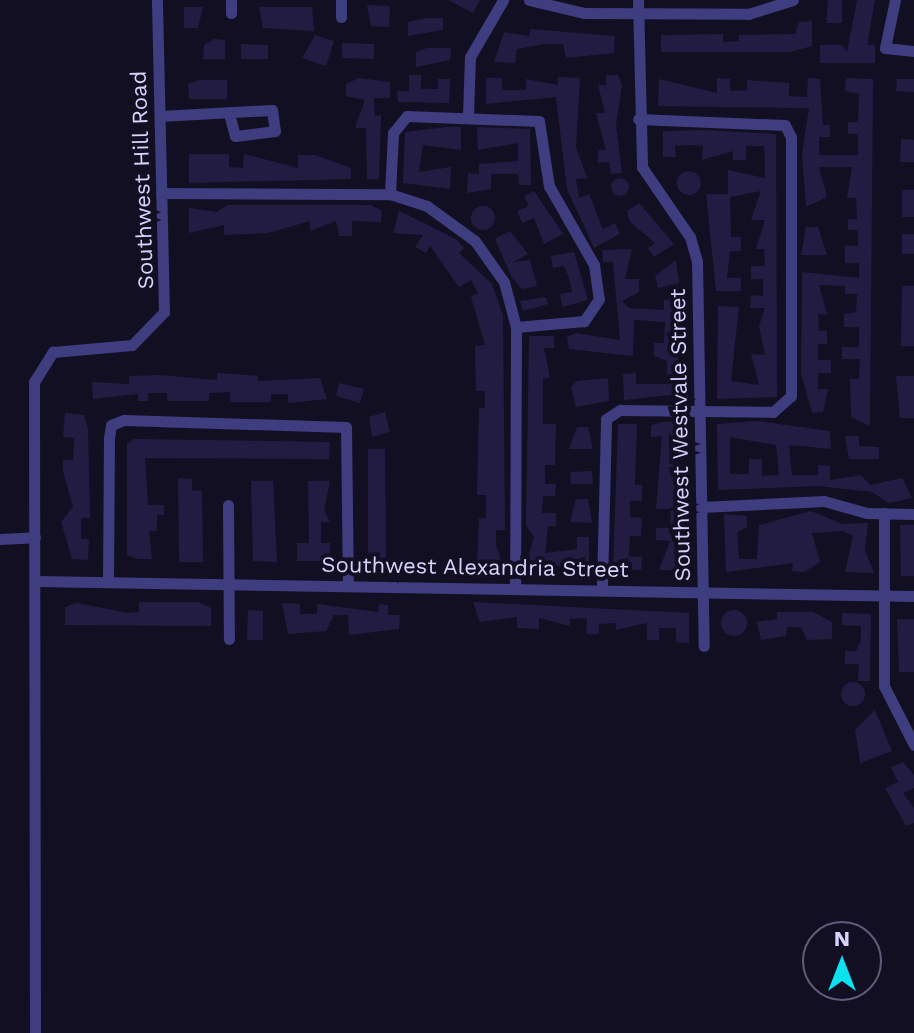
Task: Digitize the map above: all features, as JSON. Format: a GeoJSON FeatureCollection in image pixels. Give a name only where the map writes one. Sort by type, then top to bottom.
{"type":"FeatureCollection","features":[{"type":"Feature","properties":{"kind":"street","name":"Southwest Hill Road"},"geometry":{"type":"LineString","coordinates":[[35,1033],[35,374],[58,350],[132,345],[153,331],[165,303],[157,0]]}},
{"type":"Feature","properties":{"kind":"street"},"geometry":{"type":"LineString","coordinates":[[341,0],[341,17]]}},
{"type":"Feature","properties":{"kind":"street"},"geometry":{"type":"LineString","coordinates":[[468,116],[470,57],[503,0]]}},
{"type":"Feature","properties":{"kind":"street"},"geometry":{"type":"LineString","coordinates":[[529,0],[570,12],[638,14],[748,14],[793,0]]}},
{"type":"Feature","properties":{"kind":"street","name":"Southwest Westvale Street"},"geometry":{"type":"LineString","coordinates":[[638,0],[638,119],[642,167],[690,237],[697,261],[697,410],[704,646]]}},
{"type":"Feature","properties":{"kind":"street"},"geometry":{"type":"LineString","coordinates":[[748,0],[748,14]]}},
{"type":"Feature","properties":{"kind":"street"},"geometry":{"type":"LineString","coordinates":[[895,0],[885,48],[914,51]]}},
{"type":"Feature","properties":{"kind":"street"},"geometry":{"type":"LineString","coordinates":[[160,116],[229,114]]}},
{"type":"Feature","properties":{"kind":"street"},"geometry":{"type":"LineString","coordinates":[[390,194],[397,122],[468,116],[539,121],[552,195],[598,277],[591,318],[516,327]]}},
{"type":"Feature","properties":{"kind":"street"},"geometry":{"type":"LineString","coordinates":[[602,586],[606,419],[620,410],[773,412],[791,396],[791,137],[785,125],[769,119],[638,119]]}},
{"type":"Feature","properties":{"kind":"street"},"geometry":{"type":"LineString","coordinates":[[161,193],[390,194],[427,206],[475,241],[504,282],[516,327],[515,585]]}},
{"type":"Feature","properties":{"kind":"street"},"geometry":{"type":"LineString","coordinates":[[108,582],[109,438],[111,425],[124,420],[346,427],[348,584]]}},
{"type":"Feature","properties":{"kind":"street"},"geometry":{"type":"LineString","coordinates":[[702,507],[824,501],[884,513],[914,514]]}},
{"type":"Feature","properties":{"kind":"street"},"geometry":{"type":"LineString","coordinates":[[228,505],[229,639]]}},
{"type":"Feature","properties":{"kind":"street"},"geometry":{"type":"LineString","coordinates":[[884,513],[884,686],[913,740]]}},
{"type":"Feature","properties":{"kind":"street"},"geometry":{"type":"LineString","coordinates":[[0,539],[35,537]]}},
{"type":"Feature","properties":{"kind":"street","name":"Southwest Alexandria Street"},"geometry":{"type":"LineString","coordinates":[[36,581],[602,586],[914,596]]}},
{"type":"Feature","properties":{"kind":"building"},"geometry":{"type":"Polygon","coordinates":[[[448,0],[480,0],[473,13],[448,0]]]}},
{"type":"Feature","properties":{"kind":"building"},"geometry":{"type":"Polygon","coordinates":[[[828,0],[842,0],[842,23],[826,23],[828,0]]]}},
{"type":"Feature","properties":{"kind":"building"},"geometry":{"type":"Polygon","coordinates":[[[857,0],[875,0],[867,45],[875,45],[875,63],[820,63],[820,45],[842,45],[847,52],[857,0]]]}},
{"type":"Feature","properties":{"kind":"building"},"geometry":{"type":"Polygon","coordinates":[[[367,5],[390,6],[389,27],[371,26],[367,5]]]}},
{"type":"Feature","properties":{"kind":"building"},"geometry":{"type":"Polygon","coordinates":[[[184,7],[203,7],[198,28],[184,28],[184,7]]]}},
{"type":"Feature","properties":{"kind":"building"},"geometry":{"type":"Polygon","coordinates":[[[259,7],[312,7],[314,31],[263,28],[259,7]]]}},
{"type":"Feature","properties":{"kind":"building"},"geometry":{"type":"Polygon","coordinates":[[[443,18],[443,30],[408,36],[408,22],[443,18]]]}},
{"type":"Feature","properties":{"kind":"building"},"geometry":{"type":"Polygon","coordinates":[[[812,21],[812,46],[790,52],[661,52],[661,35],[723,34],[723,42],[739,41],[739,35],[795,34],[799,22],[812,21]]]}},
{"type":"Feature","properties":{"kind":"building"},"geometry":{"type":"Polygon","coordinates":[[[530,29],[615,36],[614,53],[566,58],[563,44],[544,44],[517,49],[515,63],[494,62],[504,32],[529,36],[530,29]]]}},
{"type":"Feature","properties":{"kind":"building"},"geometry":{"type":"Polygon","coordinates":[[[315,35],[334,41],[326,66],[302,58],[315,35]]]}},
{"type":"Feature","properties":{"kind":"building"},"geometry":{"type":"Polygon","coordinates":[[[214,39],[225,40],[225,59],[203,59],[204,45],[214,39]]]}},
{"type":"Feature","properties":{"kind":"building"},"geometry":{"type":"Polygon","coordinates":[[[342,43],[374,44],[374,59],[342,58],[342,43]]]}},
{"type":"Feature","properties":{"kind":"building"},"geometry":{"type":"Polygon","coordinates":[[[241,44],[268,45],[268,59],[241,59],[241,44]]]}},
{"type":"Feature","properties":{"kind":"building"},"geometry":{"type":"Polygon","coordinates":[[[427,48],[451,48],[450,60],[416,67],[416,52],[427,48]]]}},
{"type":"Feature","properties":{"kind":"building"},"geometry":{"type":"Polygon","coordinates":[[[409,75],[421,75],[421,89],[438,89],[438,79],[450,79],[449,103],[398,102],[397,91],[409,91],[409,75]]]}},
{"type":"Feature","properties":{"kind":"building"},"geometry":{"type":"Polygon","coordinates":[[[606,75],[618,75],[622,85],[616,125],[622,173],[611,174],[609,162],[598,163],[598,150],[606,150],[596,113],[605,113],[598,85],[606,85],[606,75]]]}},
{"type":"Feature","properties":{"kind":"building"},"geometry":{"type":"Polygon","coordinates":[[[558,77],[580,78],[576,147],[587,178],[576,179],[579,198],[589,194],[603,229],[615,223],[620,234],[594,248],[567,189],[556,97],[486,104],[486,78],[502,78],[502,90],[526,90],[526,79],[558,85],[558,77]]]}},
{"type":"Feature","properties":{"kind":"building"},"geometry":{"type":"Polygon","coordinates":[[[359,78],[390,82],[390,98],[374,98],[375,116],[381,115],[379,179],[367,179],[366,128],[355,128],[365,100],[346,96],[346,84],[359,78]]]}},
{"type":"Feature","properties":{"kind":"building"},"geometry":{"type":"Polygon","coordinates":[[[717,78],[730,79],[730,91],[747,90],[747,80],[789,83],[789,96],[807,97],[808,78],[820,79],[823,125],[830,125],[830,137],[819,137],[819,155],[858,155],[858,134],[848,134],[848,122],[858,122],[859,94],[845,91],[846,78],[873,79],[870,426],[851,417],[850,379],[859,379],[860,359],[842,359],[842,347],[859,347],[859,327],[844,327],[844,314],[856,312],[857,294],[845,294],[845,286],[819,285],[827,314],[818,314],[819,331],[827,331],[827,344],[818,344],[818,360],[831,360],[831,373],[818,373],[818,389],[828,389],[823,412],[812,413],[801,373],[802,272],[859,278],[859,263],[845,263],[845,245],[858,246],[858,230],[848,230],[848,219],[857,219],[856,198],[847,198],[852,167],[819,167],[827,197],[806,207],[802,154],[809,108],[658,106],[659,79],[717,93],[717,78]]]}},
{"type":"Feature","properties":{"kind":"building"},"geometry":{"type":"Polygon","coordinates":[[[897,79],[914,79],[914,92],[896,91],[897,79]]]}},
{"type":"Feature","properties":{"kind":"building"},"geometry":{"type":"Polygon","coordinates":[[[200,80],[227,80],[227,99],[189,99],[188,84],[200,80]]]}},
{"type":"Feature","properties":{"kind":"building"},"geometry":{"type":"Polygon","coordinates":[[[461,127],[461,150],[423,145],[419,172],[451,167],[450,189],[403,183],[405,132],[461,127]]]}},
{"type":"Feature","properties":{"kind":"building"},"geometry":{"type":"Polygon","coordinates":[[[477,127],[530,129],[531,185],[519,185],[518,174],[491,174],[491,189],[467,193],[468,173],[479,174],[479,164],[518,161],[518,143],[478,150],[477,127]]]}},
{"type":"Feature","properties":{"kind":"building"},"geometry":{"type":"Polygon","coordinates":[[[663,131],[776,134],[777,397],[717,399],[718,306],[739,307],[731,381],[759,385],[751,354],[765,355],[759,326],[765,308],[750,308],[751,295],[763,296],[763,279],[751,279],[751,266],[765,266],[764,249],[756,249],[765,220],[751,220],[761,191],[730,197],[731,237],[741,237],[741,251],[730,251],[727,278],[741,278],[741,291],[716,291],[706,194],[728,194],[728,170],[765,178],[765,160],[764,146],[746,146],[746,160],[733,160],[733,151],[702,160],[703,146],[692,145],[675,146],[676,157],[663,157],[663,131]]]}},
{"type":"Feature","properties":{"kind":"building"},"geometry":{"type":"Polygon","coordinates":[[[901,139],[914,140],[914,162],[900,162],[901,139]]]}},
{"type":"Feature","properties":{"kind":"building"},"geometry":{"type":"Polygon","coordinates":[[[189,154],[229,154],[229,167],[243,168],[244,154],[298,168],[298,155],[315,155],[351,168],[351,179],[189,183],[189,154]]]}},
{"type":"Feature","properties":{"kind":"building"},"geometry":{"type":"Polygon","coordinates":[[[689,171],[698,174],[701,183],[698,192],[689,195],[680,192],[677,183],[680,174],[689,171]]]}},
{"type":"Feature","properties":{"kind":"building"},"geometry":{"type":"Polygon","coordinates":[[[620,178],[629,187],[620,196],[611,187],[620,178]]]}},
{"type":"Feature","properties":{"kind":"building"},"geometry":{"type":"Polygon","coordinates":[[[902,190],[914,190],[914,217],[902,217],[902,190]]]}},
{"type":"Feature","properties":{"kind":"building"},"geometry":{"type":"Polygon","coordinates":[[[534,191],[563,234],[544,244],[534,218],[522,223],[517,211],[529,206],[524,196],[534,191]]]}},
{"type":"Feature","properties":{"kind":"building"},"geometry":{"type":"Polygon","coordinates":[[[639,203],[674,244],[654,257],[648,248],[655,243],[630,222],[627,211],[639,203]]]}},
{"type":"Feature","properties":{"kind":"building"},"geometry":{"type":"Polygon","coordinates":[[[227,205],[371,205],[382,211],[381,222],[352,221],[352,236],[339,236],[336,221],[310,231],[310,221],[268,233],[224,235],[224,225],[189,233],[189,208],[217,212],[227,205]]]}},
{"type":"Feature","properties":{"kind":"building"},"geometry":{"type":"Polygon","coordinates":[[[483,206],[491,210],[495,218],[491,226],[483,230],[475,226],[471,218],[475,210],[483,206]]]}},
{"type":"Feature","properties":{"kind":"building"},"geometry":{"type":"Polygon","coordinates":[[[399,211],[456,239],[464,248],[459,253],[492,284],[503,315],[505,530],[496,530],[496,546],[503,565],[477,565],[479,518],[486,518],[486,495],[477,495],[479,408],[485,408],[485,391],[476,391],[475,346],[485,345],[471,297],[478,293],[471,280],[459,287],[430,246],[426,253],[415,247],[423,235],[393,233],[399,211]]]}},
{"type":"Feature","properties":{"kind":"building"},"geometry":{"type":"Polygon","coordinates":[[[806,227],[818,227],[827,255],[801,255],[806,227]]]}},
{"type":"Feature","properties":{"kind":"building"},"geometry":{"type":"Polygon","coordinates":[[[510,231],[528,254],[513,262],[530,260],[537,286],[522,289],[511,276],[495,239],[510,231]]]}},
{"type":"Feature","properties":{"kind":"building"},"geometry":{"type":"Polygon","coordinates":[[[902,234],[914,234],[914,254],[902,254],[902,234]]]}},
{"type":"Feature","properties":{"kind":"building"},"geometry":{"type":"Polygon","coordinates":[[[632,249],[625,279],[639,279],[639,292],[622,301],[629,308],[664,310],[664,300],[675,299],[679,310],[678,394],[624,400],[623,374],[636,373],[636,384],[666,384],[667,361],[654,356],[654,343],[664,343],[665,322],[634,320],[633,356],[569,349],[567,337],[576,333],[620,340],[613,262],[603,262],[602,250],[632,249]]]}},
{"type":"Feature","properties":{"kind":"building"},"geometry":{"type":"Polygon","coordinates":[[[574,252],[588,300],[562,307],[560,294],[572,292],[569,278],[564,266],[553,268],[551,256],[574,252]]]}},
{"type":"Feature","properties":{"kind":"building"},"geometry":{"type":"Polygon","coordinates":[[[676,260],[679,283],[658,288],[655,276],[676,260]]]}},
{"type":"Feature","properties":{"kind":"building"},"geometry":{"type":"Polygon","coordinates":[[[902,286],[914,286],[914,346],[901,346],[902,286]]]}},
{"type":"Feature","properties":{"kind":"building"},"geometry":{"type":"Polygon","coordinates":[[[546,297],[548,304],[523,311],[520,301],[546,297]]]}},
{"type":"Feature","properties":{"kind":"building"},"geometry":{"type":"Polygon","coordinates":[[[529,336],[554,336],[554,348],[544,348],[550,378],[543,378],[543,424],[556,424],[555,465],[545,465],[545,484],[556,484],[555,496],[543,496],[542,513],[556,513],[556,526],[548,526],[545,553],[577,549],[577,537],[589,537],[589,566],[526,565],[534,537],[526,525],[529,336]]]}},
{"type":"Feature","properties":{"kind":"building"},"geometry":{"type":"Polygon","coordinates":[[[217,373],[258,376],[258,381],[320,378],[327,399],[288,403],[288,394],[271,394],[271,402],[230,402],[230,392],[209,393],[209,401],[167,401],[167,393],[148,393],[148,401],[138,401],[138,394],[93,399],[92,382],[129,384],[129,376],[159,375],[217,380],[217,373]]]}},
{"type":"Feature","properties":{"kind":"building"},"geometry":{"type":"Polygon","coordinates":[[[896,376],[914,376],[914,418],[900,418],[896,376]]]}},
{"type":"Feature","properties":{"kind":"building"},"geometry":{"type":"Polygon","coordinates":[[[608,378],[609,401],[576,407],[571,387],[577,381],[608,378]]]}},
{"type":"Feature","properties":{"kind":"building"},"geometry":{"type":"Polygon","coordinates":[[[339,383],[364,389],[360,403],[336,396],[339,383]]]}},
{"type":"Feature","properties":{"kind":"building"},"geometry":{"type":"Polygon","coordinates":[[[385,412],[390,432],[372,437],[369,417],[385,412]]]}},
{"type":"Feature","properties":{"kind":"building"},"geometry":{"type":"Polygon","coordinates":[[[65,413],[84,415],[88,429],[90,518],[81,518],[81,539],[89,539],[88,560],[72,559],[61,522],[73,507],[63,471],[63,460],[73,460],[74,438],[63,437],[65,413]]]}},
{"type":"Feature","properties":{"kind":"building"},"geometry":{"type":"Polygon","coordinates":[[[756,421],[830,431],[831,449],[789,445],[792,475],[818,475],[818,465],[830,466],[830,480],[861,475],[870,485],[902,478],[912,498],[889,503],[872,492],[818,486],[718,490],[717,424],[756,421]],[[730,437],[730,474],[749,474],[749,459],[762,459],[762,476],[779,475],[776,445],[730,437]]]}},
{"type":"Feature","properties":{"kind":"building"},"geometry":{"type":"Polygon","coordinates":[[[675,422],[686,570],[659,570],[670,541],[656,540],[656,528],[670,528],[671,509],[656,509],[662,436],[651,437],[651,425],[675,422]]]}},
{"type":"Feature","properties":{"kind":"building"},"geometry":{"type":"Polygon","coordinates":[[[618,424],[637,424],[635,485],[642,485],[642,501],[630,501],[630,517],[642,518],[641,536],[630,536],[629,557],[642,557],[641,570],[613,569],[618,424]]]}},
{"type":"Feature","properties":{"kind":"building"},"geometry":{"type":"Polygon","coordinates":[[[577,427],[588,427],[593,449],[569,449],[577,427]]]}},
{"type":"Feature","properties":{"kind":"building"},"geometry":{"type":"Polygon","coordinates":[[[845,436],[859,436],[859,446],[879,447],[879,459],[849,459],[845,436]]]}},
{"type":"Feature","properties":{"kind":"building"},"geometry":{"type":"Polygon","coordinates":[[[134,439],[330,442],[329,459],[145,458],[148,505],[164,505],[164,515],[157,515],[157,531],[149,531],[152,559],[137,559],[127,555],[127,444],[134,439]]]}},
{"type":"Feature","properties":{"kind":"building"},"geometry":{"type":"Polygon","coordinates":[[[368,449],[385,449],[386,562],[370,562],[368,551],[368,449]]]}},
{"type":"Feature","properties":{"kind":"building"},"geometry":{"type":"Polygon","coordinates":[[[592,471],[593,484],[571,484],[570,472],[592,471]]]}},
{"type":"Feature","properties":{"kind":"building"},"geometry":{"type":"Polygon","coordinates":[[[178,478],[192,479],[192,490],[202,491],[203,562],[179,562],[178,478]]]}},
{"type":"Feature","properties":{"kind":"building"},"geometry":{"type":"Polygon","coordinates":[[[251,481],[273,481],[277,562],[253,561],[251,481]]]}},
{"type":"Feature","properties":{"kind":"building"},"geometry":{"type":"Polygon","coordinates":[[[308,481],[330,481],[324,510],[330,522],[321,522],[321,543],[330,543],[330,561],[297,561],[297,543],[309,543],[308,481]]]}},
{"type":"Feature","properties":{"kind":"building"},"geometry":{"type":"Polygon","coordinates":[[[576,499],[588,499],[592,523],[570,522],[576,499]]]}},
{"type":"Feature","properties":{"kind":"building"},"geometry":{"type":"Polygon","coordinates":[[[811,511],[842,524],[868,523],[865,550],[874,573],[845,572],[853,536],[843,531],[812,533],[820,562],[804,572],[792,571],[793,563],[726,572],[724,514],[747,516],[747,527],[737,532],[739,559],[757,559],[759,525],[811,511]]]}},
{"type":"Feature","properties":{"kind":"building"},"geometry":{"type":"Polygon","coordinates":[[[900,525],[914,525],[914,576],[901,576],[900,525]]]}},
{"type":"Feature","properties":{"kind":"building"},"geometry":{"type":"Polygon","coordinates":[[[139,602],[199,602],[211,608],[211,626],[65,625],[65,607],[77,603],[128,613],[139,612],[139,602]]]}},
{"type":"Feature","properties":{"kind":"building"},"geometry":{"type":"Polygon","coordinates":[[[473,602],[689,613],[689,643],[676,642],[676,628],[659,628],[659,640],[647,640],[647,623],[616,630],[616,623],[599,624],[599,634],[586,634],[587,618],[570,619],[570,626],[539,618],[539,629],[517,628],[517,617],[480,622],[473,602]]]}},
{"type":"Feature","properties":{"kind":"building"},"geometry":{"type":"Polygon","coordinates":[[[282,603],[300,604],[300,614],[317,614],[317,604],[378,612],[379,604],[388,605],[388,615],[400,615],[399,629],[349,635],[348,615],[334,615],[326,631],[288,634],[282,603]]]}},
{"type":"Feature","properties":{"kind":"building"},"geometry":{"type":"Polygon","coordinates":[[[248,610],[263,611],[263,640],[247,640],[248,610]]]}},
{"type":"Feature","properties":{"kind":"building"},"geometry":{"type":"Polygon","coordinates":[[[734,610],[743,614],[747,623],[743,632],[734,636],[725,632],[721,623],[725,614],[734,610]]]}},
{"type":"Feature","properties":{"kind":"building"},"geometry":{"type":"Polygon","coordinates":[[[777,612],[813,612],[832,622],[832,639],[807,640],[801,627],[787,627],[786,636],[761,640],[757,622],[777,619],[777,612]]]}},
{"type":"Feature","properties":{"kind":"building"},"geometry":{"type":"Polygon","coordinates":[[[842,613],[871,614],[870,681],[858,681],[859,664],[845,664],[845,651],[856,651],[861,641],[861,626],[842,625],[842,613]]]}},
{"type":"Feature","properties":{"kind":"building"},"geometry":{"type":"Polygon","coordinates":[[[897,619],[914,619],[914,672],[899,672],[897,619]]]}},
{"type":"Feature","properties":{"kind":"building"},"geometry":{"type":"Polygon","coordinates":[[[853,682],[864,689],[865,694],[858,705],[853,706],[842,699],[841,694],[848,683],[853,682]]]}},
{"type":"Feature","properties":{"kind":"building"},"geometry":{"type":"Polygon","coordinates":[[[875,710],[892,751],[860,763],[855,730],[875,710]]]}},
{"type":"Feature","properties":{"kind":"building"},"geometry":{"type":"Polygon","coordinates":[[[903,762],[914,775],[914,788],[903,793],[914,808],[914,823],[906,826],[885,788],[898,782],[891,767],[903,762]]]}}]}
